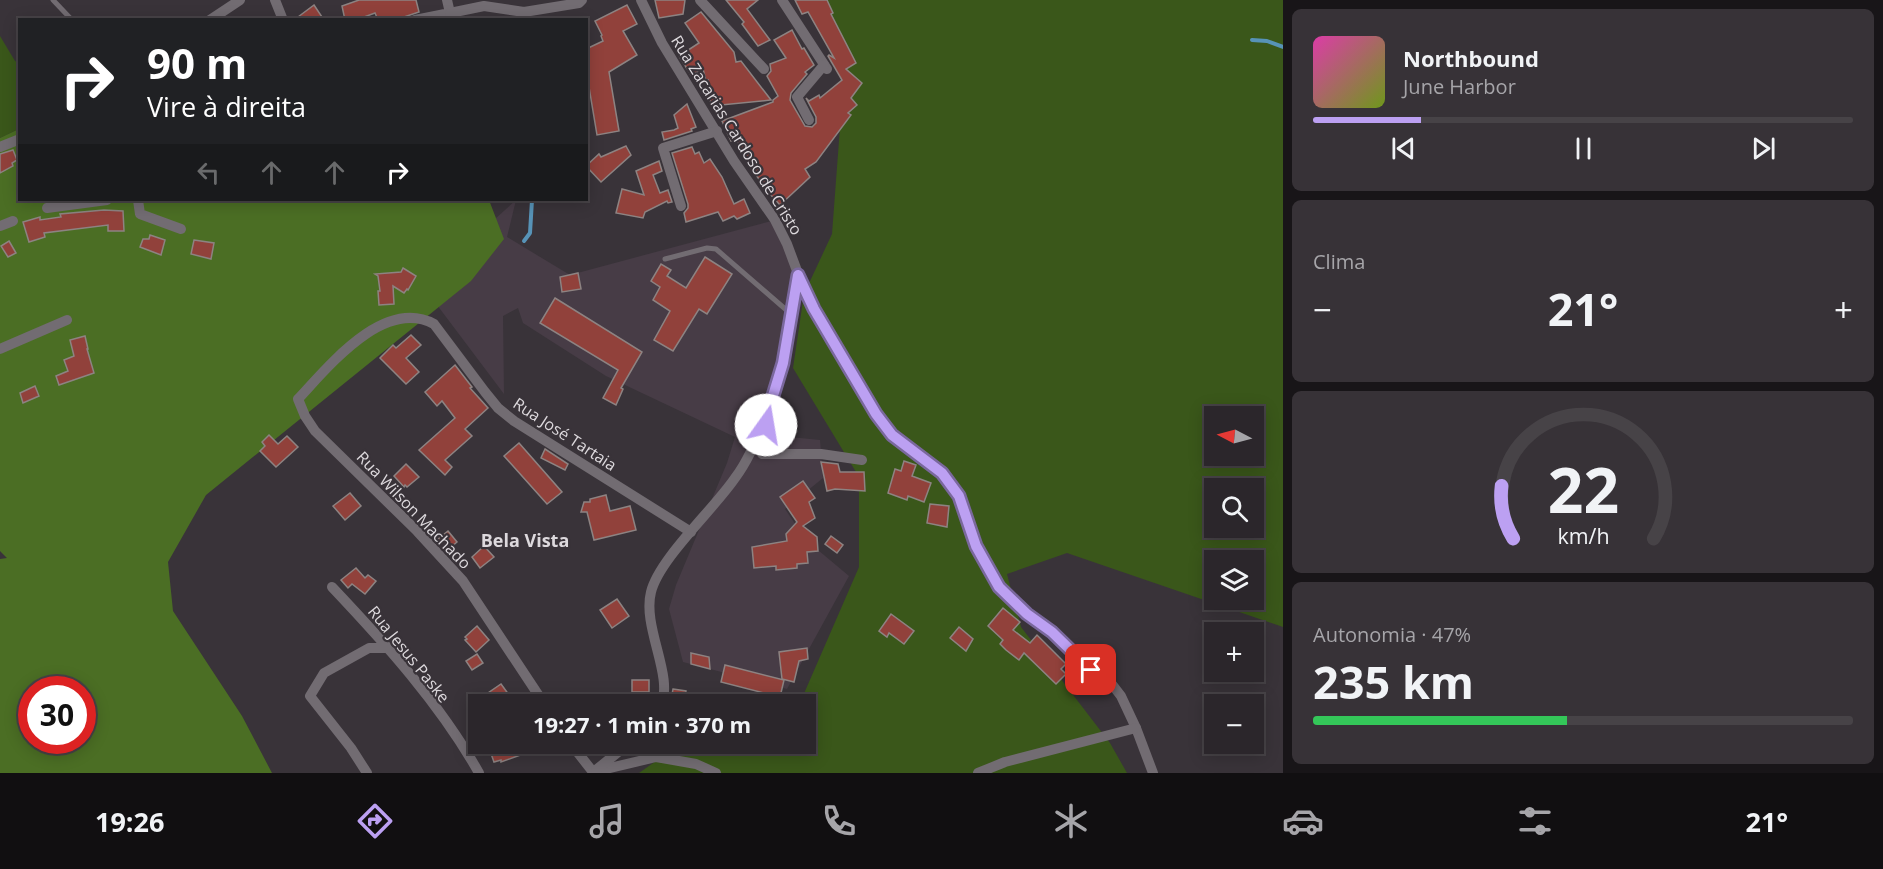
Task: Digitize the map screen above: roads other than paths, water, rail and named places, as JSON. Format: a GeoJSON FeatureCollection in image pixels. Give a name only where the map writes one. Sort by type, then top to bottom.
{"type":"FeatureCollection","features":[{"type":"Feature","properties":{"kind":"street"},"geometry":{"type":"LineString","coordinates":[[213,18],[240,0]]}},
{"type":"Feature","properties":{"kind":"street"},"geometry":{"type":"LineString","coordinates":[[275,0],[282,18]]}},
{"type":"Feature","properties":{"kind":"street"},"geometry":{"type":"LineString","coordinates":[[447,0],[451,16]]}},
{"type":"Feature","properties":{"kind":"street"},"geometry":{"type":"LineString","coordinates":[[433,18],[451,16],[484,6],[524,12],[579,3],[582,0]]}},
{"type":"Feature","properties":{"kind":"street","name":"Rua Zacarias Cardoso de Cristo"},"geometry":{"type":"LineString","coordinates":[[641,0],[662,43],[775,220],[814,309],[876,414],[892,435],[942,473],[959,496],[976,546],[999,587],[1027,614],[1052,632],[1091,670],[1111,683],[1121,696],[1136,728],[1153,773]]}},
{"type":"Feature","properties":{"kind":"street"},"geometry":{"type":"LineString","coordinates":[[700,0],[765,69]]}},
{"type":"Feature","properties":{"kind":"street"},"geometry":{"type":"LineString","coordinates":[[783,0],[826,67],[796,97],[809,120]]}},
{"type":"Feature","properties":{"kind":"street"},"geometry":{"type":"LineString","coordinates":[[681,206],[663,148],[717,131]]}},
{"type":"Feature","properties":{"kind":"street"},"geometry":{"type":"LineString","coordinates":[[0,147],[18,140]]}},
{"type":"Feature","properties":{"kind":"street"},"geometry":{"type":"LineString","coordinates":[[47,208],[100,201]]}},
{"type":"Feature","properties":{"kind":"street"},"geometry":{"type":"LineString","coordinates":[[138,201],[140,214],[181,229]]}},
{"type":"Feature","properties":{"kind":"street"},"geometry":{"type":"LineString","coordinates":[[0,226],[13,221]]}},
{"type":"Feature","properties":{"kind":"street"},"geometry":{"type":"LineString","coordinates":[[663,694],[663,679],[649,608],[651,591],[664,566],[737,476],[754,446],[768,412],[783,363],[798,275]]}},
{"type":"Feature","properties":{"kind":"street","name":"Rua José Tartaia"},"geometry":{"type":"LineString","coordinates":[[298,399],[342,352],[383,323],[415,318],[424,319],[434,324],[485,392],[506,415],[691,532]]}},
{"type":"Feature","properties":{"kind":"street"},"geometry":{"type":"LineString","coordinates":[[0,349],[66,320]]}},
{"type":"Feature","properties":{"kind":"street","name":"Rua Wilson Machado"},"geometry":{"type":"LineString","coordinates":[[298,399],[304,416],[315,431],[417,531],[463,581],[538,694]]}},
{"type":"Feature","properties":{"kind":"street"},"geometry":{"type":"LineString","coordinates":[[768,412],[762,454],[821,454],[862,460]]}},
{"type":"Feature","properties":{"kind":"street","name":"Rua Jesus Paske"},"geometry":{"type":"LineString","coordinates":[[332,587],[389,648],[465,748],[479,773]]}},
{"type":"Feature","properties":{"kind":"street"},"geometry":{"type":"LineString","coordinates":[[366,773],[351,748],[310,696],[324,673],[369,648],[389,648]]}},
{"type":"Feature","properties":{"kind":"street"},"geometry":{"type":"LineString","coordinates":[[978,773],[1005,762],[1136,728]]}},
{"type":"Feature","properties":{"kind":"street"},"geometry":{"type":"LineString","coordinates":[[578,754],[592,772]]}},
{"type":"Feature","properties":{"kind":"street"},"geometry":{"type":"LineString","coordinates":[[592,772],[615,754]]}},
{"type":"Feature","properties":{"kind":"street"},"geometry":{"type":"LineString","coordinates":[[592,772],[656,757],[696,764],[716,773]]}},
{"type":"Feature","properties":{"kind":"lane"},"geometry":{"type":"LineString","coordinates":[[53,0],[70,18]]}},
{"type":"Feature","properties":{"kind":"lane"},"geometry":{"type":"LineString","coordinates":[[665,259],[707,248],[716,249],[793,315]]}},
{"type":"Feature","properties":{"kind":"waterway"},"geometry":{"type":"LineString","coordinates":[[1252,40],[1267,41],[1283,47]]}},
{"type":"Feature","properties":{"kind":"waterway"},"geometry":{"type":"LineString","coordinates":[[524,241],[530,233],[532,201]]}},
{"type":"Feature","properties":{"kind":"district","name":"Bela Vista"},"geometry":{"type":"Point","coordinates":[525,541]}}]}
